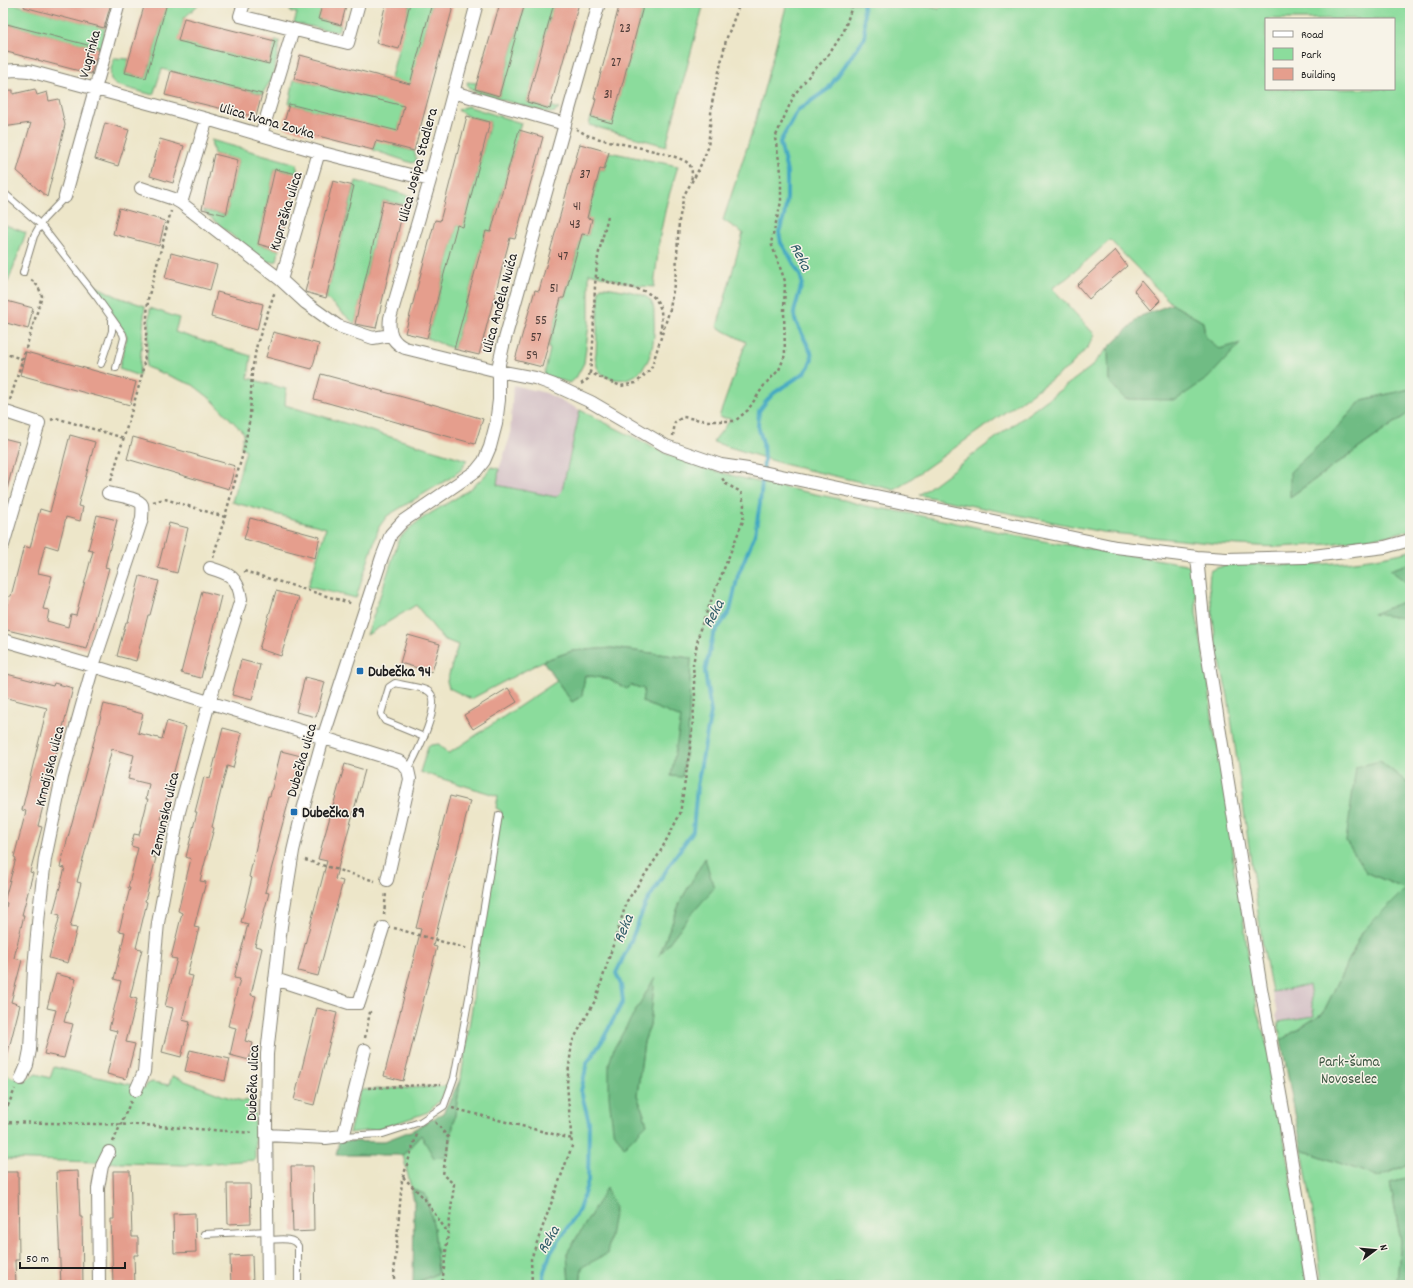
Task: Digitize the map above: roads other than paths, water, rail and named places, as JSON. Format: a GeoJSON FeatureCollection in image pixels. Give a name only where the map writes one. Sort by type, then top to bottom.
{"type":"FeatureCollection","features":[{"type":"Feature","properties":{"kind":"street","name":"Vugrinka"},"geometry":{"type":"LineString","coordinates":[[96,90],[119,3]]}},
{"type":"Feature","properties":{"kind":"street"},"geometry":{"type":"LineString","coordinates":[[244,3],[240,16],[348,43],[359,3]]}},
{"type":"Feature","properties":{"kind":"street","name":"Ulica Josipa Stadlera"},"geometry":{"type":"LineString","coordinates":[[391,335],[389,327],[390,318],[430,180],[478,3]]}},
{"type":"Feature","properties":{"kind":"street","name":"Ulica Anđela Nuića"},"geometry":{"type":"LineString","coordinates":[[391,335],[394,341],[405,348],[498,371],[503,346],[599,3]]}},
{"type":"Feature","properties":{"kind":"street"},"geometry":{"type":"LineString","coordinates":[[261,135],[293,30]]}},
{"type":"Feature","properties":{"kind":"street","name":"Ulica Ivana Zovka"},"geometry":{"type":"LineString","coordinates":[[3,71],[29,71],[207,119],[319,152],[430,180]]}},
{"type":"Feature","properties":{"kind":"street"},"geometry":{"type":"LineString","coordinates":[[65,197],[96,90]]}},
{"type":"Feature","properties":{"kind":"street"},"geometry":{"type":"LineString","coordinates":[[453,92],[565,124]]}},
{"type":"Feature","properties":{"kind":"street"},"geometry":{"type":"LineString","coordinates":[[178,201],[207,119]]}},
{"type":"Feature","properties":{"kind":"street","name":"Kupreška ulica"},"geometry":{"type":"LineString","coordinates":[[281,280],[319,152]]}},
{"type":"Feature","properties":{"kind":"street"},"geometry":{"type":"LineString","coordinates":[[141,188],[178,201],[281,280],[306,303],[338,326],[373,338],[391,335]]}},
{"type":"Feature","properties":{"kind":"street"},"geometry":{"type":"LineString","coordinates":[[498,371],[535,378],[581,396],[666,446],[721,465],[748,469],[1116,547],[1226,559],[1305,557],[1385,547],[1410,540]]}},
{"type":"Feature","properties":{"kind":"street","name":"Dubečka ulica"},"geometry":{"type":"LineString","coordinates":[[268,1285],[262,1134],[267,1054],[281,926],[301,817],[323,738],[382,557],[391,534],[403,521],[476,471],[484,461],[490,447],[498,411],[498,371]]}},
{"type":"Feature","properties":{"kind":"street"},"geometry":{"type":"LineString","coordinates":[[3,545],[39,423],[6,412]]}},
{"type":"Feature","properties":{"kind":"street","name":"Krndijska ulica"},"geometry":{"type":"LineString","coordinates":[[21,1079],[27,1065],[30,1050],[39,912],[48,841],[62,777],[93,666],[142,519],[142,506],[140,502],[108,493]]}},
{"type":"Feature","properties":{"kind":"street"},"geometry":{"type":"LineString","coordinates":[[1197,557],[1208,655],[1261,988],[1312,1285]]}},
{"type":"Feature","properties":{"kind":"street","name":"Zemunska ulica"},"geometry":{"type":"LineString","coordinates":[[136,1090],[144,1072],[158,923],[179,812],[209,702],[241,599],[240,589],[235,579],[228,573],[210,568]]}},
{"type":"Feature","properties":{"kind":"street"},"geometry":{"type":"LineString","coordinates":[[3,640],[93,666],[400,762],[408,770],[410,779],[387,882]]}},
{"type":"Feature","properties":{"kind":"street"},"geometry":{"type":"LineString","coordinates":[[275,979],[349,1003],[359,1003],[383,926]]}},
{"type":"Feature","properties":{"kind":"street"},"geometry":{"type":"LineString","coordinates":[[262,1134],[326,1138],[342,1136],[345,1130],[365,1050]]}},
{"type":"Feature","properties":{"kind":"street"},"geometry":{"type":"LineString","coordinates":[[99,1285],[98,1188],[102,1166],[109,1152]]}},
{"type":"Feature","properties":{"kind":"lane"},"geometry":{"type":"LineString","coordinates":[[3,192],[41,225],[112,319],[124,338],[116,368]]}},
{"type":"Feature","properties":{"kind":"lane"},"geometry":{"type":"LineString","coordinates":[[24,273],[34,236],[41,225],[65,197]]}},
{"type":"Feature","properties":{"kind":"lane"},"geometry":{"type":"LineString","coordinates":[[101,364],[112,330],[112,319]]}},
{"type":"Feature","properties":{"kind":"lane"},"geometry":{"type":"LineString","coordinates":[[408,770],[424,737],[434,703],[433,696],[428,691],[395,683],[388,687],[381,714],[385,721],[424,737]]}},
{"type":"Feature","properties":{"kind":"lane"},"geometry":{"type":"LineString","coordinates":[[342,1136],[383,1134],[420,1122],[444,1106],[452,1083],[499,815]]}},
{"type":"Feature","properties":{"kind":"lane"},"geometry":{"type":"LineString","coordinates":[[204,1234],[267,1236],[296,1242],[298,1246],[298,1285]]}},
{"type":"Feature","properties":{"kind":"waterway","name":"Reka"},"geometry":{"type":"LineString","coordinates":[[544,1285],[543,1275],[550,1254],[579,1210],[588,1181],[589,1122],[581,1091],[587,1063],[602,1041],[623,1001],[621,985],[616,973],[628,948],[645,905],[672,861],[693,831],[697,786],[711,712],[705,672],[713,635],[730,611],[738,575],[755,534],[760,503],[764,462],[763,443],[758,426],[759,411],[774,393],[804,373],[812,359],[811,352],[795,320],[794,312],[802,283],[801,277],[781,243],[779,232],[784,217],[787,198],[787,172],[780,142],[798,110],[828,89],[865,37],[863,3]]}},
{"type":"Feature","properties":{"kind":"place","name":"Dubečka 94"},"geometry":{"type":"Point","coordinates":[360,671]}},
{"type":"Feature","properties":{"kind":"place","name":"Dubečka 89"},"geometry":{"type":"Point","coordinates":[294,812]}},
{"type":"Feature","properties":{"kind":"park label","name":"Park-šuma Novoselec"},"geometry":{"type":"Point","coordinates":[1349,1070]}}]}
